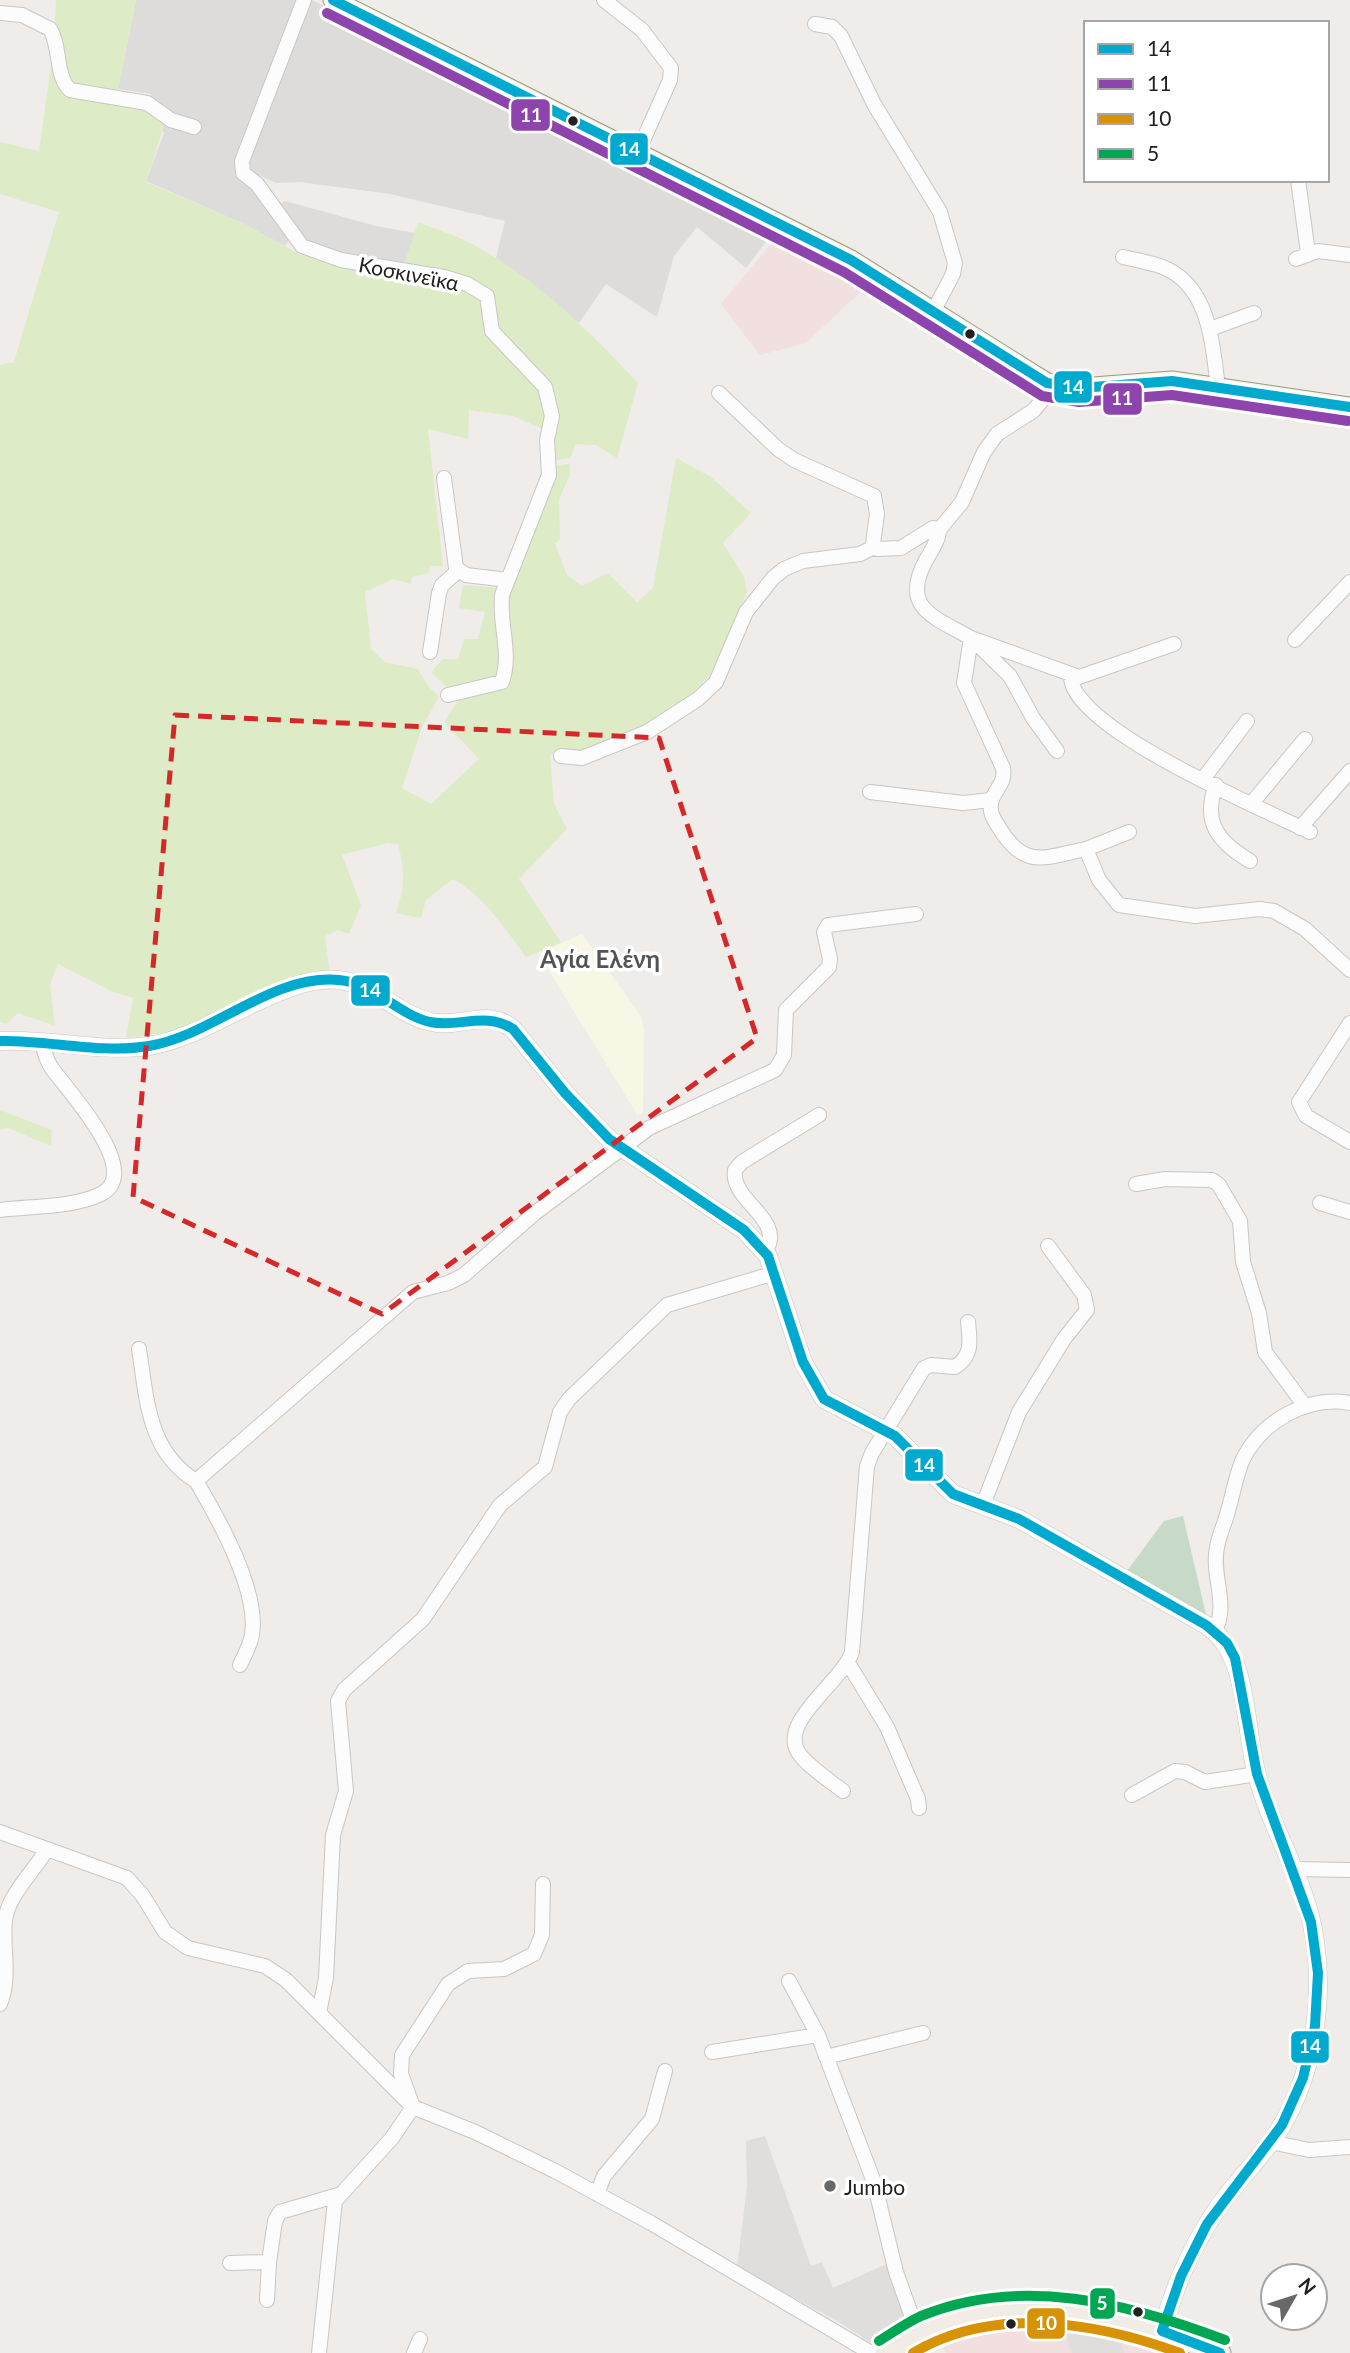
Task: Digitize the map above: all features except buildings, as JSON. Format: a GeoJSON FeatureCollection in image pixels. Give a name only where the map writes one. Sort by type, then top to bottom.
{"type":"FeatureCollection","features":[{"type":"Feature","properties":{"kind":"main road"},"geometry":{"type":"LineString","coordinates":[[333,0],[851,260],[934,310],[1030,374],[1056,384],[1080,388],[1160,381],[1350,407]]}},
{"type":"Feature","properties":{"kind":"main road"},"geometry":{"type":"LineString","coordinates":[[886,2353],[918,2334],[959,2319],[1031,2307],[1094,2314],[1162,2331],[1220,2353]]}},
{"type":"Feature","properties":{"kind":"street","name":"Κοσκινεϊκα"},"geometry":{"type":"LineString","coordinates":[[304,0],[241,168],[257,184],[302,246],[341,260],[444,276],[467,284],[487,296],[492,331],[545,387],[552,416],[547,440],[549,475],[502,595],[500,616],[508,664],[502,682],[448,695]]}},
{"type":"Feature","properties":{"kind":"street"},"geometry":{"type":"LineString","coordinates":[[604,0],[642,30],[671,68],[670,80],[637,154]]}},
{"type":"Feature","properties":{"kind":"street"},"geometry":{"type":"LineString","coordinates":[[0,13],[22,15],[50,29],[58,46],[63,79],[70,90],[147,103],[171,120],[194,127]]}},
{"type":"Feature","properties":{"kind":"street"},"geometry":{"type":"LineString","coordinates":[[815,24],[832,27],[841,36],[874,104],[940,212],[955,262],[953,274],[934,310]]}},
{"type":"Feature","properties":{"kind":"street"},"geometry":{"type":"LineString","coordinates":[[1298,182],[1302,256],[1350,255]]}},
{"type":"Feature","properties":{"kind":"street"},"geometry":{"type":"LineString","coordinates":[[1123,257],[1170,271],[1196,296],[1210,329],[1218,387]]}},
{"type":"Feature","properties":{"kind":"street"},"geometry":{"type":"LineString","coordinates":[[1210,329],[1254,313]]}},
{"type":"Feature","properties":{"kind":"street"},"geometry":{"type":"LineString","coordinates":[[1056,384],[1033,411],[997,434],[984,452],[962,502],[939,530],[916,579],[916,595],[924,610],[971,638],[1071,676],[1092,675],[1174,644]]}},
{"type":"Feature","properties":{"kind":"street"},"geometry":{"type":"LineString","coordinates":[[719,393],[768,441],[794,460],[874,496],[877,506],[874,547]]}},
{"type":"Feature","properties":{"kind":"street"},"geometry":{"type":"LineString","coordinates":[[444,478],[453,558],[458,571],[466,575],[508,580]]}},
{"type":"Feature","properties":{"kind":"street"},"geometry":{"type":"LineString","coordinates":[[561,756],[582,758],[647,732],[698,699],[716,682],[746,612],[773,578],[784,569],[803,561],[860,554],[874,547],[901,548],[933,528],[939,530]]}},
{"type":"Feature","properties":{"kind":"street"},"geometry":{"type":"LineString","coordinates":[[430,652],[439,593],[442,585],[458,571]]}},
{"type":"Feature","properties":{"kind":"street"},"geometry":{"type":"LineString","coordinates":[[1295,640],[1350,582]]}},
{"type":"Feature","properties":{"kind":"street"},"geometry":{"type":"LineString","coordinates":[[971,638],[1010,676],[1033,718],[1058,751]]}},
{"type":"Feature","properties":{"kind":"street"},"geometry":{"type":"LineString","coordinates":[[971,638],[964,683],[991,737],[1004,772],[1003,782],[991,800],[993,817],[1011,845],[1021,853],[1041,859],[1086,849],[1129,832]]}},
{"type":"Feature","properties":{"kind":"street"},"geometry":{"type":"LineString","coordinates":[[1071,676],[1078,695],[1105,726],[1136,745],[1305,830],[1350,771]]}},
{"type":"Feature","properties":{"kind":"street"},"geometry":{"type":"LineString","coordinates":[[1247,721],[1210,782],[1210,807],[1213,823],[1233,850],[1250,861]]}},
{"type":"Feature","properties":{"kind":"street"},"geometry":{"type":"LineString","coordinates":[[1252,803],[1305,739]]}},
{"type":"Feature","properties":{"kind":"street"},"geometry":{"type":"LineString","coordinates":[[870,792],[963,803],[991,800]]}},
{"type":"Feature","properties":{"kind":"street"},"geometry":{"type":"LineString","coordinates":[[1086,849],[1104,887],[1119,905],[1195,916],[1260,909],[1274,911],[1305,929],[1350,970]]}},
{"type":"Feature","properties":{"kind":"street"},"geometry":{"type":"LineString","coordinates":[[197,1481],[400,1301],[425,1287],[448,1283],[464,1275],[535,1213],[621,1149],[671,1116],[775,1070],[784,1055],[786,1010],[829,967],[830,959],[824,932],[828,925],[916,914]]}},
{"type":"Feature","properties":{"kind":"street"},"geometry":{"type":"LineString","coordinates":[[0,1041],[108,1047],[159,1044],[294,988],[322,981],[344,981],[382,996],[429,1022],[459,1023],[487,1017],[502,1021],[520,1037],[588,1118],[621,1149],[744,1230],[765,1252],[775,1273],[803,1362],[820,1395],[835,1406],[886,1430],[909,1448],[949,1491],[1044,1533],[1215,1631],[1227,1643],[1235,1658],[1257,1774],[1293,1869],[1315,1940],[1315,2024],[1302,2078],[1283,2124],[1204,2227],[1185,2262],[1162,2331]]}},
{"type":"Feature","properties":{"kind":"street"},"geometry":{"type":"LineString","coordinates":[[1350,1023],[1298,1102],[1306,1116],[1350,1142]]}},
{"type":"Feature","properties":{"kind":"street"},"geometry":{"type":"LineString","coordinates":[[0,1210],[89,1198],[108,1189],[114,1180],[113,1164],[95,1125],[51,1067],[42,1042]]}},
{"type":"Feature","properties":{"kind":"street"},"geometry":{"type":"LineString","coordinates":[[765,1252],[771,1242],[771,1231],[737,1184],[735,1170],[741,1162],[819,1115]]}},
{"type":"Feature","properties":{"kind":"street"},"geometry":{"type":"LineString","coordinates":[[1136,1184],[1160,1179],[1206,1180],[1216,1182],[1223,1190],[1240,1221],[1242,1262],[1262,1321],[1265,1352],[1305,1406]]}},
{"type":"Feature","properties":{"kind":"street"},"geometry":{"type":"LineString","coordinates":[[1320,1203],[1350,1212]]}},
{"type":"Feature","properties":{"kind":"street"},"geometry":{"type":"LineString","coordinates":[[983,1505],[1019,1412],[1057,1350],[1087,1310],[1084,1295],[1048,1246]]}},
{"type":"Feature","properties":{"kind":"street"},"geometry":{"type":"LineString","coordinates":[[319,2013],[326,1978],[332,1835],[346,1791],[338,1700],[344,1690],[423,1619],[500,1505],[545,1467],[559,1412],[652,1317],[677,1301],[775,1273]]}},
{"type":"Feature","properties":{"kind":"street"},"geometry":{"type":"LineString","coordinates":[[844,1791],[799,1754],[794,1740],[801,1719],[848,1663],[853,1642],[863,1490],[872,1452],[924,1368],[955,1367],[964,1359],[970,1345],[968,1322]]}},
{"type":"Feature","properties":{"kind":"street"},"geometry":{"type":"LineString","coordinates":[[139,1349],[148,1410],[164,1453],[174,1466],[197,1481],[238,1562],[249,1600],[253,1634],[240,1665]]}},
{"type":"Feature","properties":{"kind":"street"},"geometry":{"type":"LineString","coordinates":[[1215,1631],[1223,1607],[1217,1546],[1242,1462],[1249,1449],[1268,1427],[1305,1406],[1324,1400],[1350,1403]]}},
{"type":"Feature","properties":{"kind":"street"},"geometry":{"type":"LineString","coordinates":[[848,1663],[887,1727],[919,1808]]}},
{"type":"Feature","properties":{"kind":"street"},"geometry":{"type":"LineString","coordinates":[[1132,1794],[1175,1771],[1185,1772],[1205,1782],[1257,1774]]}},
{"type":"Feature","properties":{"kind":"street"},"geometry":{"type":"LineString","coordinates":[[0,1832],[127,1878],[143,1896],[165,1932],[188,1948],[265,1966],[286,1980],[413,2107],[475,2132],[597,2194],[862,2345],[871,2353]]}},
{"type":"Feature","properties":{"kind":"street"},"geometry":{"type":"LineString","coordinates":[[0,2004],[6,1980],[5,1919],[9,1908],[47,1850]]}},
{"type":"Feature","properties":{"kind":"street"},"geometry":{"type":"LineString","coordinates":[[1293,1869],[1350,1870]]}},
{"type":"Feature","properties":{"kind":"street"},"geometry":{"type":"LineString","coordinates":[[413,2107],[401,2074],[404,2048],[431,2007],[456,1976],[474,1969],[504,1969],[534,1954],[542,1935],[542,1884]]}},
{"type":"Feature","properties":{"kind":"street"},"geometry":{"type":"LineString","coordinates":[[789,1981],[818,2035],[874,2182],[896,2273],[918,2334]]}},
{"type":"Feature","properties":{"kind":"street"},"geometry":{"type":"LineString","coordinates":[[826,2057],[923,2033]]}},
{"type":"Feature","properties":{"kind":"street"},"geometry":{"type":"LineString","coordinates":[[712,2052],[818,2035]]}},
{"type":"Feature","properties":{"kind":"street"},"geometry":{"type":"LineString","coordinates":[[597,2194],[604,2176],[652,2119],[665,2071]]}},
{"type":"Feature","properties":{"kind":"street"},"geometry":{"type":"LineString","coordinates":[[319,2353],[335,2201],[391,2138],[413,2107]]}},
{"type":"Feature","properties":{"kind":"street"},"geometry":{"type":"LineString","coordinates":[[1271,2142],[1309,2150],[1350,2147]]}},
{"type":"Feature","properties":{"kind":"street"},"geometry":{"type":"LineString","coordinates":[[267,2300],[275,2221],[280,2212],[338,2195]]}},
{"type":"Feature","properties":{"kind":"street"},"geometry":{"type":"LineString","coordinates":[[230,2263],[269,2262]]}},
{"type":"Feature","properties":{"kind":"street"},"geometry":{"type":"LineString","coordinates":[[414,2353],[420,2339]]}},
{"type":"Feature","properties":{"kind":"highlighted area"},"geometry":{"type":"Polygon","coordinates":[[[175,715],[659,738],[757,1038],[382,1314],[133,1197],[175,715]]]}},
{"type":"Feature","properties":{"kind":"shaded area"},"geometry":{"type":"Polygon","coordinates":[[[136,0],[312,0],[772,234],[746,268],[697,227],[674,256],[657,317],[606,284],[579,323],[496,258],[505,221],[390,194],[300,182],[276,183],[259,175],[249,177],[272,210],[285,201],[376,226],[415,233],[404,267],[322,251],[301,236],[290,238],[285,246],[242,223],[146,181],[164,133],[147,107],[151,94],[118,89],[136,0]]]}},
{"type":"Feature","properties":{"kind":"shaded area"},"geometry":{"type":"Polygon","coordinates":[[[779,234],[872,281],[806,343],[760,355],[721,304],[779,234]]]}},
{"type":"Feature","properties":{"kind":"shaded area"},"geometry":{"type":"Polygon","coordinates":[[[582,934],[641,1016],[644,1029],[643,1111],[638,1116],[538,953],[582,934]]]}},
{"type":"Feature","properties":{"kind":"shaded area"},"geometry":{"type":"Polygon","coordinates":[[[765,2136],[811,2266],[822,2262],[833,2288],[891,2262],[913,2326],[876,2346],[837,2321],[737,2267],[747,2187],[746,2141],[765,2136]]]}},
{"type":"Feature","properties":{"kind":"shaded area"},"geometry":{"type":"Polygon","coordinates":[[[1060,2317],[1135,2335],[1184,2353],[946,2353],[938,2335],[995,2320],[1060,2317]]]}},
{"type":"Feature","properties":{"kind":"shaded area"},"geometry":{"type":"Polygon","coordinates":[[[1060,2317],[1118,2327],[1124,2353],[1072,2353],[1060,2317]]]}},
{"type":"Feature","properties":{"kind":"green space"},"geometry":{"type":"Polygon","coordinates":[[[56,0],[136,0],[115,103],[147,107],[165,122],[146,182],[242,223],[301,255],[400,276],[418,222],[456,236],[492,256],[538,288],[600,343],[638,383],[617,458],[596,445],[576,444],[570,458],[555,460],[554,434],[513,416],[469,410],[468,439],[428,429],[443,566],[430,566],[429,573],[412,577],[411,584],[393,579],[365,592],[371,649],[385,662],[418,669],[428,686],[439,697],[422,727],[402,788],[431,804],[479,759],[444,722],[459,699],[431,672],[443,659],[458,659],[464,639],[478,639],[485,612],[459,608],[463,585],[509,589],[556,466],[570,464],[570,475],[559,499],[560,539],[555,544],[567,575],[582,586],[608,573],[637,602],[653,588],[676,458],[711,477],[751,513],[723,543],[744,577],[747,592],[710,675],[672,714],[572,756],[559,748],[550,756],[554,804],[567,829],[519,879],[561,943],[526,957],[502,924],[475,894],[453,879],[426,900],[421,918],[396,913],[403,879],[402,862],[398,844],[388,843],[342,855],[361,905],[349,934],[338,930],[325,936],[330,975],[170,1032],[126,1038],[133,998],[111,991],[58,964],[50,984],[55,1026],[18,1013],[6,1024],[0,1022],[0,365],[14,362],[59,212],[0,194],[0,142],[39,151],[53,52],[56,0]]]}},
{"type":"Feature","properties":{"kind":"green space"},"geometry":{"type":"Polygon","coordinates":[[[0,1110],[52,1130],[51,1146],[8,1128],[0,1129],[0,1110]]]}},
{"type":"Feature","properties":{"kind":"green space"},"geometry":{"type":"Polygon","coordinates":[[[1183,1516],[1207,1619],[1124,1575],[1164,1521],[1183,1516]]]}},
{"type":"Feature","properties":{"kind":"transit line","name":"14"},"geometry":{"type":"LineString","coordinates":[[333,0],[851,260],[1047,383],[1080,388],[1172,381],[1350,407]]}},
{"type":"Feature","properties":{"kind":"transit line","name":"11"},"geometry":{"type":"LineString","coordinates":[[327,13],[844,272],[1042,396],[1079,402],[1172,395],[1348,421]]}},
{"type":"Feature","properties":{"kind":"transit line","name":"14"},"geometry":{"type":"LineString","coordinates":[[0,1041],[93,1048],[149,1046],[197,1030],[266,995],[290,986],[339,980],[374,992],[418,1018],[430,1022],[482,1020],[503,1024],[513,1029],[565,1093],[609,1139],[744,1230],[768,1256],[803,1362],[824,1399],[895,1436],[953,1494],[1019,1519],[1206,1625],[1227,1643],[1235,1658],[1257,1774],[1311,1922],[1318,1973],[1315,2026],[1303,2078],[1282,2125],[1207,2224],[1181,2276],[1162,2331],[1220,2353]]}},
{"type":"Feature","properties":{"kind":"transit line","name":"5"},"geometry":{"type":"LineString","coordinates":[[879,2341],[921,2316],[959,2304],[997,2297],[1036,2296],[1112,2305],[1225,2340]]}},
{"type":"Feature","properties":{"kind":"transit line","name":"10"},"geometry":{"type":"LineString","coordinates":[[913,2353],[944,2338],[977,2328],[1045,2323],[1114,2333],[1180,2353]]}},
{"type":"Feature","properties":{"kind":"place","name":"Jumbo"},"geometry":{"type":"Point","coordinates":[830,2186]}},
{"type":"Feature","properties":{"kind":"district","name":"Αγία Ελένη"},"geometry":{"type":"Point","coordinates":[600,958]}}]}
